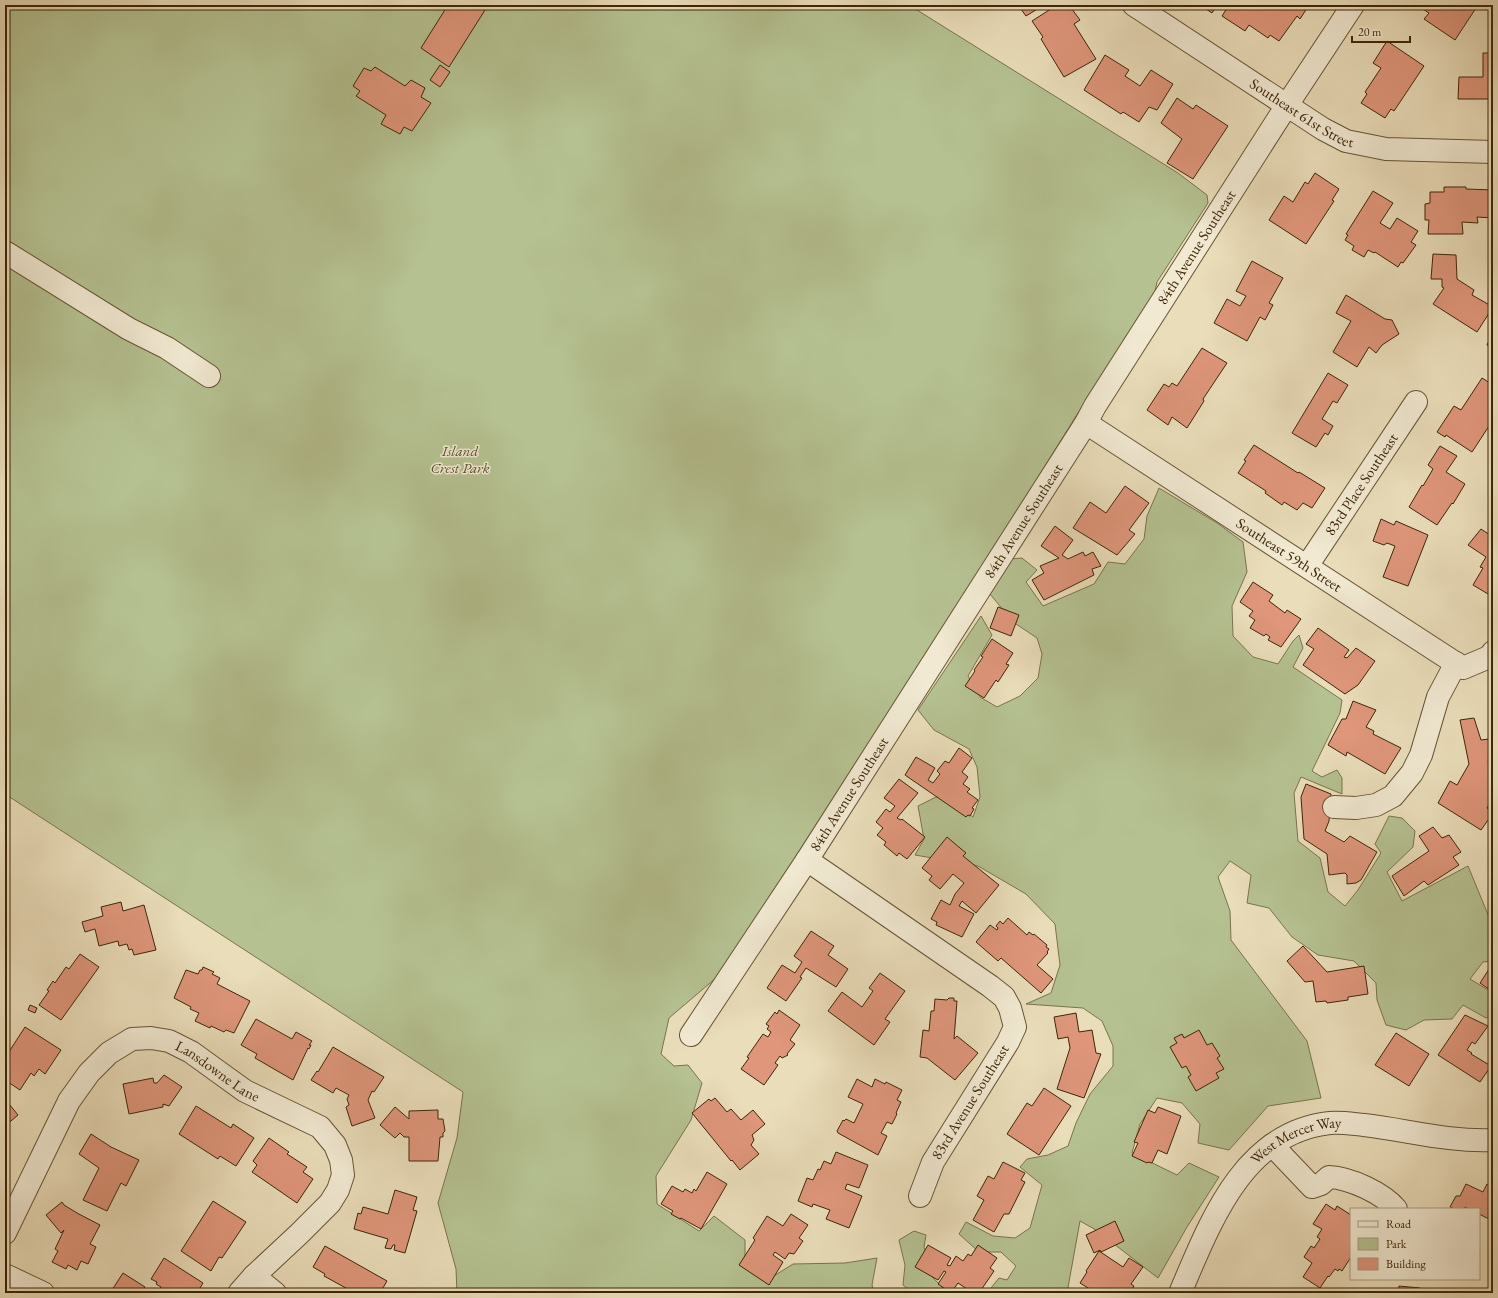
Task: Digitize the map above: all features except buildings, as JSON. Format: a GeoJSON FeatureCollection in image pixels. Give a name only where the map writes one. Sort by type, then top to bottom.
{"type":"FeatureCollection","features":[{"type":"Feature","properties":{"kind":"street","name":"Southeast 61st Street"},"geometry":{"type":"LineString","coordinates":[[1134,5],[1323,129],[1346,141],[1386,149],[1493,152]]}},
{"type":"Feature","properties":{"kind":"street","name":"84th Avenue Southeast"},"geometry":{"type":"LineString","coordinates":[[691,1035],[807,860],[1287,105],[1353,5]]}},
{"type":"Feature","properties":{"kind":"street"},"geometry":{"type":"LineString","coordinates":[[5,252],[129,328],[167,348],[209,376]]}},
{"type":"Feature","properties":{"kind":"street","name":"83rd Place Southeast"},"geometry":{"type":"LineString","coordinates":[[1307,566],[1416,402]]}},
{"type":"Feature","properties":{"kind":"street","name":"Southeast 59th Street"},"geometry":{"type":"LineString","coordinates":[[1086,423],[1460,665]]}},
{"type":"Feature","properties":{"kind":"street"},"geometry":{"type":"LineString","coordinates":[[1334,807],[1356,808],[1376,805],[1393,796],[1412,773],[1421,755],[1438,697],[1460,665],[1489,657],[1493,652]]}},
{"type":"Feature","properties":{"kind":"street","name":"83rd Avenue Southeast"},"geometry":{"type":"LineString","coordinates":[[807,860],[990,986],[1004,997],[1010,1008],[1014,1028],[1008,1042],[933,1162],[920,1196]]}},
{"type":"Feature","properties":{"kind":"street","name":"Lansdowne Lane"},"geometry":{"type":"LineString","coordinates":[[5,1233],[69,1101],[89,1074],[109,1053],[132,1039],[151,1038],[169,1040],[191,1052],[245,1091],[320,1127],[335,1145],[341,1160],[343,1175],[338,1190],[330,1203],[300,1234],[254,1276],[239,1293]]}},
{"type":"Feature","properties":{"kind":"street","name":"West Mercer Way"},"geometry":{"type":"LineString","coordinates":[[1180,1293],[1202,1241],[1223,1200],[1257,1156],[1283,1138],[1304,1128],[1331,1123],[1364,1125],[1488,1144]]}},
{"type":"Feature","properties":{"kind":"street"},"geometry":{"type":"LineString","coordinates":[[1272,1145],[1312,1187],[1321,1184],[1329,1177],[1338,1178],[1364,1187],[1390,1202],[1395,1208]]}},
{"type":"Feature","properties":{"kind":"street"},"geometry":{"type":"LineString","coordinates":[[5,1275],[43,1293]]}},
{"type":"Feature","properties":{"kind":"street"},"geometry":{"type":"LineString","coordinates":[[254,1276],[276,1293]]}},
{"type":"Feature","properties":{"kind":"green space","name":"Island Crest Park"},"geometry":{"type":"Polygon","coordinates":[[[8,5],[909,5],[1178,173],[1207,195],[1208,203],[1157,282],[1154,296],[1099,379],[919,669],[723,972],[669,1018],[661,1054],[674,1066],[688,1065],[702,1083],[691,1120],[656,1176],[657,1204],[699,1231],[714,1216],[745,1240],[745,1261],[769,1279],[793,1264],[845,1263],[877,1258],[872,1285],[874,1293],[457,1293],[456,1269],[438,1203],[457,1138],[463,1092],[5,794],[5,9],[8,5]]]}},
{"type":"Feature","properties":{"kind":"green space"},"geometry":{"type":"Polygon","coordinates":[[[1159,488],[1217,523],[1243,542],[1247,572],[1232,606],[1233,636],[1253,657],[1278,664],[1293,641],[1299,635],[1303,648],[1293,667],[1342,700],[1340,713],[1312,771],[1322,777],[1337,770],[1342,778],[1342,794],[1301,777],[1294,793],[1298,841],[1320,858],[1328,892],[1345,906],[1358,890],[1381,853],[1375,844],[1389,816],[1402,818],[1415,831],[1413,847],[1387,872],[1402,901],[1468,866],[1489,917],[1493,920],[1493,961],[1483,962],[1470,979],[1493,993],[1493,1015],[1486,1018],[1463,1005],[1452,1019],[1424,1020],[1406,1030],[1386,1025],[1377,1000],[1376,983],[1354,961],[1318,955],[1292,937],[1269,908],[1247,903],[1251,875],[1230,861],[1218,877],[1230,911],[1231,940],[1307,1041],[1321,1098],[1268,1106],[1229,1150],[1198,1143],[1200,1124],[1182,1103],[1157,1098],[1140,1124],[1132,1153],[1177,1175],[1189,1163],[1219,1177],[1187,1227],[1158,1278],[1096,1230],[1080,1221],[1067,1293],[987,1293],[999,1278],[1007,1280],[1016,1266],[1001,1252],[979,1252],[959,1234],[966,1222],[993,1236],[1015,1238],[1030,1228],[1042,1185],[1020,1167],[1027,1159],[1048,1155],[1068,1146],[1076,1123],[1090,1094],[1113,1066],[1113,1046],[1102,1021],[1083,1008],[1026,1004],[1051,993],[1060,965],[1055,924],[1026,894],[978,866],[915,855],[924,839],[918,806],[936,797],[952,802],[973,817],[980,797],[977,767],[969,749],[934,730],[918,710],[981,616],[992,635],[968,676],[980,697],[997,707],[1020,696],[1038,678],[1042,654],[1037,638],[1013,622],[990,594],[1009,559],[1022,558],[1037,570],[1026,582],[1043,606],[1094,584],[1108,562],[1125,564],[1144,539],[1147,516],[1159,488]]]}},
{"type":"Feature","properties":{"kind":"green space"},"geometry":{"type":"Polygon","coordinates":[[[914,1231],[926,1235],[924,1247],[933,1278],[949,1293],[913,1293],[903,1285],[905,1265],[899,1240],[914,1231]]]}}]}
